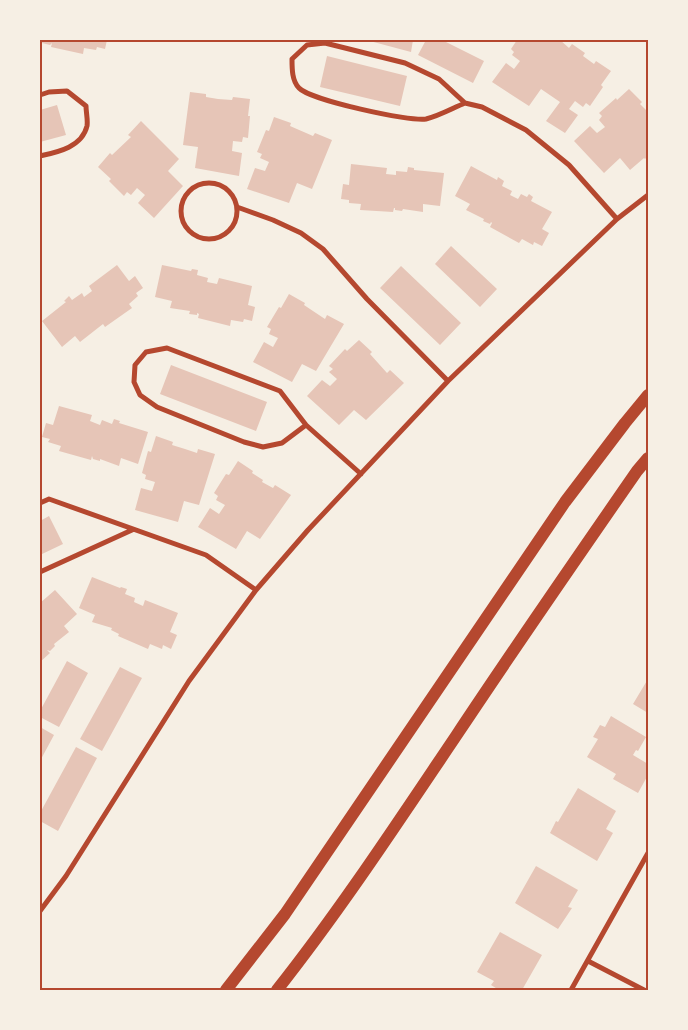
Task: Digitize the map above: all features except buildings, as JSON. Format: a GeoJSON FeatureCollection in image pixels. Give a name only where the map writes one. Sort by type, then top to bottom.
{"type":"FeatureCollection","features":[{"type":"Feature","properties":{"kind":"main road"},"geometry":{"type":"LineString","coordinates":[[226,990],[285,914],[565,502],[648,395]]}},
{"type":"Feature","properties":{"kind":"main road"},"geometry":{"type":"LineString","coordinates":[[277,990],[304,955],[416,795],[529,627],[637,471],[648,458]]}},
{"type":"Feature","properties":{"kind":"street"},"geometry":{"type":"LineString","coordinates":[[465,103],[425,119],[394,116],[314,97],[299,88],[292,75],[292,59],[308,45],[325,44],[405,63],[439,79],[465,103],[482,107],[526,130],[569,165],[617,219]]}},
{"type":"Feature","properties":{"kind":"street"},"geometry":{"type":"LineString","coordinates":[[40,95],[49,92],[67,91],[86,106],[87,125],[81,138],[64,150],[40,156]]}},
{"type":"Feature","properties":{"kind":"street"},"geometry":{"type":"LineString","coordinates":[[237,207],[236,218],[232,228],[223,236],[213,239],[191,234],[184,225],[180,215],[181,204],[186,194],[194,186],[205,182],[216,183],[226,188],[233,196],[237,207],[301,233],[324,250],[366,299],[448,380]]}},
{"type":"Feature","properties":{"kind":"street"},"geometry":{"type":"LineString","coordinates":[[40,911],[66,876],[189,681],[256,590],[308,530],[448,380],[617,219],[648,195]]}},
{"type":"Feature","properties":{"kind":"street"},"geometry":{"type":"LineString","coordinates":[[306,425],[282,443],[263,447],[244,442],[156,407],[140,394],[134,382],[135,365],[146,352],[167,348],[280,391],[306,425],[361,474]]}},
{"type":"Feature","properties":{"kind":"street"},"geometry":{"type":"LineString","coordinates":[[40,504],[49,499],[206,555],[256,590]]}},
{"type":"Feature","properties":{"kind":"street"},"geometry":{"type":"LineString","coordinates":[[40,572],[132,530]]}},
{"type":"Feature","properties":{"kind":"street"},"geometry":{"type":"LineString","coordinates":[[571,990],[648,853]]}},
{"type":"Feature","properties":{"kind":"street"},"geometry":{"type":"LineString","coordinates":[[588,961],[644,990]]}}]}
